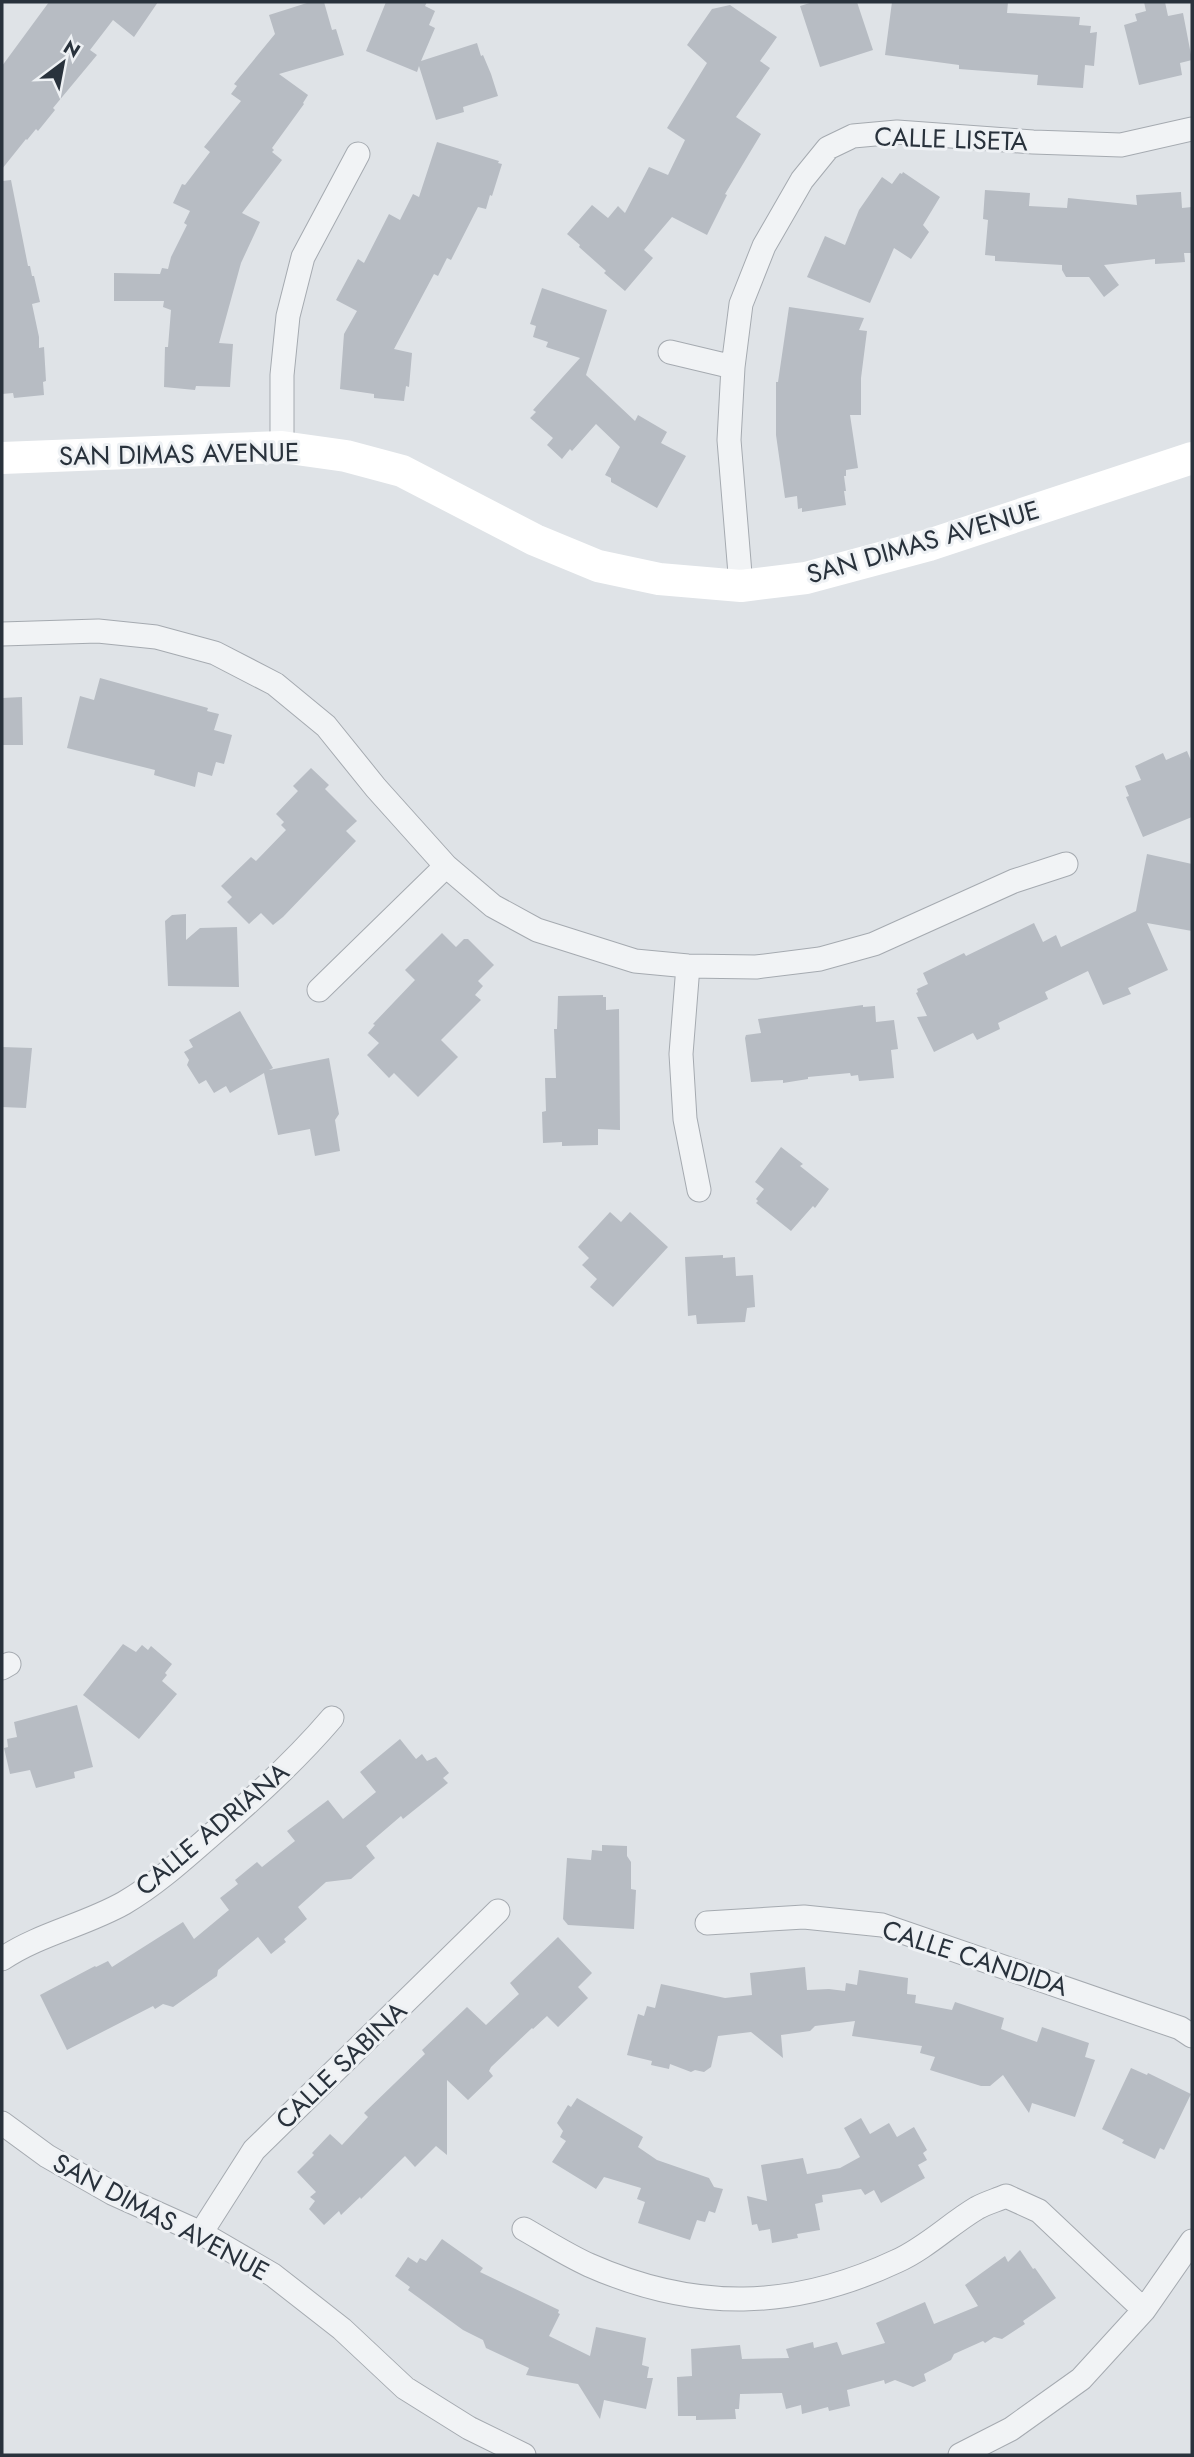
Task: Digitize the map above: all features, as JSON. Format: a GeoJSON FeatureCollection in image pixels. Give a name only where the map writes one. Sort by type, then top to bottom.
{"type":"FeatureCollection","features":[{"type":"Feature","properties":{"kind":"street","name":"CALLE LISETA"},"geometry":{"type":"LineString","coordinates":[[741,586],[729,440],[733,367],[741,304],[764,246],[802,180],[828,148],[853,136],[897,132],[1033,142],[1121,145],[1192,129]]}},
{"type":"Feature","properties":{"kind":"street"},"geometry":{"type":"LineString","coordinates":[[282,447],[282,375],[288,316],[303,257],[358,154]]}},
{"type":"Feature","properties":{"kind":"street"},"geometry":{"type":"LineString","coordinates":[[670,352],[733,367]]}},
{"type":"Feature","properties":{"kind":"street","name":"SAN DIMAS AVENUE"},"geometry":{"type":"LineString","coordinates":[[2,458],[282,447],[346,456],[402,471],[535,540],[598,566],[659,579],[741,586],[806,578],[929,545],[1192,458]]}},
{"type":"Feature","properties":{"kind":"street"},"geometry":{"type":"LineString","coordinates":[[2,634],[98,631],[156,637],[215,653],[275,684],[326,726],[376,788],[446,866],[493,906],[537,930],[635,961],[688,966],[756,967],[820,959],[874,944],[1014,881],[1066,864]]}},
{"type":"Feature","properties":{"kind":"street"},"geometry":{"type":"LineString","coordinates":[[319,990],[446,866]]}},
{"type":"Feature","properties":{"kind":"street"},"geometry":{"type":"LineString","coordinates":[[688,966],[681,1054],[685,1119],[699,1190]]}},
{"type":"Feature","properties":{"kind":"street","name":"CALLE ADRIANA"},"geometry":{"type":"LineString","coordinates":[[2,1959],[57,1931],[122,1903],[170,1871],[262,1791],[332,1718]]}},
{"type":"Feature","properties":{"kind":"street","name":"CALLE SABINA"},"geometry":{"type":"LineString","coordinates":[[201,2233],[254,2150],[498,1911]]}},
{"type":"Feature","properties":{"kind":"street","name":"CALLE CANDIDA"},"geometry":{"type":"LineString","coordinates":[[707,1923],[804,1917],[882,1925],[1180,2028],[1192,2036]]}},
{"type":"Feature","properties":{"kind":"street","name":"SAN DIMAS AVENUE"},"geometry":{"type":"LineString","coordinates":[[2,2123],[47,2156],[112,2193],[201,2233],[273,2275],[342,2329],[405,2388],[469,2428],[524,2455]]}},
{"type":"Feature","properties":{"kind":"street"},"geometry":{"type":"LineString","coordinates":[[524,2229],[588,2265],[645,2287],[707,2299],[771,2299],[833,2287],[899,2260],[979,2207],[1006,2196],[1039,2211],[1144,2310]]}},
{"type":"Feature","properties":{"kind":"street"},"geometry":{"type":"LineString","coordinates":[[960,2455],[1011,2429],[1081,2379],[1144,2310],[1192,2241]]}},
{"type":"Feature","properties":{"kind":"building"},"geometry":{"type":"Polygon","coordinates":[[[49,2],[158,2],[134,37],[113,20],[90,50],[97,55],[53,108],[55,110],[38,131],[36,129],[26,139],[2,169],[2,66],[49,2]]]}},
{"type":"Feature","properties":{"kind":"building"},"geometry":{"type":"Polygon","coordinates":[[[310,2],[324,2],[332,30],[336,29],[344,55],[279,74],[308,95],[272,148],[272,152],[282,160],[242,213],[260,222],[241,263],[219,343],[233,344],[230,387],[196,386],[195,390],[164,387],[165,347],[168,347],[171,310],[163,307],[164,301],[114,301],[114,273],[160,274],[162,268],[168,269],[187,225],[184,223],[190,211],[173,203],[182,184],[185,185],[210,152],[204,147],[241,101],[231,94],[237,86],[234,84],[275,34],[269,15],[310,2]]]}},
{"type":"Feature","properties":{"kind":"building"},"geometry":{"type":"Polygon","coordinates":[[[386,2],[427,2],[425,6],[435,11],[429,25],[435,28],[421,61],[477,43],[498,96],[463,107],[464,112],[436,120],[419,66],[417,72],[366,51],[386,2]]]}},
{"type":"Feature","properties":{"kind":"building"},"geometry":{"type":"Polygon","coordinates":[[[813,2],[857,2],[873,50],[820,67],[800,6],[813,2]]]}},
{"type":"Feature","properties":{"kind":"building"},"geometry":{"type":"Polygon","coordinates":[[[892,2],[1008,2],[1007,13],[1080,17],[1079,25],[1091,26],[1090,33],[1097,32],[1094,66],[1085,65],[1083,88],[1037,85],[1038,75],[959,69],[959,65],[885,55],[892,2]]]}},
{"type":"Feature","properties":{"kind":"building"},"geometry":{"type":"Polygon","coordinates":[[[1144,2],[1165,2],[1168,16],[1183,13],[1192,60],[1180,63],[1182,75],[1139,85],[1124,25],[1137,21],[1135,14],[1146,11],[1144,2]]]}},
{"type":"Feature","properties":{"kind":"building"},"geometry":{"type":"Polygon","coordinates":[[[730,5],[777,37],[760,61],[770,68],[736,117],[761,134],[725,194],[727,195],[707,235],[672,217],[644,250],[653,258],[625,291],[567,234],[592,205],[608,218],[618,206],[625,213],[649,167],[668,175],[685,140],[667,128],[707,63],[687,45],[712,9],[730,5]]]}},
{"type":"Feature","properties":{"kind":"building"},"geometry":{"type":"Polygon","coordinates":[[[437,142],[499,161],[498,163],[502,164],[492,196],[490,195],[486,209],[478,207],[451,260],[447,258],[438,276],[434,274],[394,349],[412,353],[409,387],[406,386],[404,401],[374,398],[374,394],[340,389],[344,334],[357,311],[336,300],[358,259],[364,263],[389,214],[400,220],[413,194],[419,197],[437,142]]]}},
{"type":"Feature","properties":{"kind":"building"},"geometry":{"type":"Polygon","coordinates":[[[903,172],[940,197],[923,225],[929,232],[911,259],[894,248],[870,303],[807,277],[825,236],[845,245],[859,210],[882,177],[892,184],[903,172]]]}},
{"type":"Feature","properties":{"kind":"building"},"geometry":{"type":"Polygon","coordinates":[[[11,180],[28,266],[34,276],[40,302],[32,304],[39,348],[44,347],[46,381],[43,382],[44,395],[14,398],[13,393],[2,394],[2,181],[11,180]]]}},
{"type":"Feature","properties":{"kind":"building"},"geometry":{"type":"Polygon","coordinates":[[[985,190],[1030,193],[1029,206],[1067,208],[1068,198],[1137,205],[1136,195],[1181,192],[1182,208],[1192,207],[1192,253],[1184,253],[1185,262],[1155,264],[1155,259],[1104,265],[1119,285],[1104,297],[1089,277],[1066,277],[1062,265],[995,261],[995,256],[985,255],[988,220],[983,219],[985,190]]]}},
{"type":"Feature","properties":{"kind":"building"},"geometry":{"type":"Polygon","coordinates":[[[542,288],[607,310],[586,375],[635,421],[638,415],[667,432],[661,443],[686,456],[657,508],[611,482],[611,478],[605,475],[620,447],[596,424],[562,459],[547,445],[553,438],[530,418],[536,412],[533,410],[580,358],[546,347],[548,342],[533,337],[536,326],[530,324],[542,288]]]}},
{"type":"Feature","properties":{"kind":"building"},"geometry":{"type":"Polygon","coordinates":[[[789,307],[864,318],[859,330],[867,331],[861,378],[861,415],[850,415],[858,468],[846,470],[844,476],[846,505],[802,512],[802,508],[798,509],[797,496],[785,498],[776,435],[776,382],[789,307]]]}},
{"type":"Feature","properties":{"kind":"building"},"geometry":{"type":"Polygon","coordinates":[[[100,678],[208,708],[207,711],[219,714],[214,730],[232,735],[224,764],[216,762],[212,776],[198,772],[195,787],[154,775],[155,770],[67,748],[80,696],[94,700],[100,678]]]}},
{"type":"Feature","properties":{"kind":"building"},"geometry":{"type":"Polygon","coordinates":[[[22,697],[23,745],[2,745],[2,698],[22,697]]]}},
{"type":"Feature","properties":{"kind":"building"},"geometry":{"type":"Polygon","coordinates":[[[1187,751],[1192,763],[1192,817],[1143,837],[1126,797],[1129,796],[1125,786],[1141,780],[1135,766],[1163,753],[1166,760],[1187,751]]]}},
{"type":"Feature","properties":{"kind":"building"},"geometry":{"type":"Polygon","coordinates":[[[311,768],[329,785],[325,789],[357,821],[346,831],[356,841],[273,925],[261,913],[249,924],[227,902],[232,897],[221,886],[251,857],[256,861],[286,830],[281,825],[284,822],[276,814],[298,791],[293,786],[311,768]]]}},
{"type":"Feature","properties":{"kind":"building"},"geometry":{"type":"Polygon","coordinates":[[[1147,854],[1192,864],[1192,931],[1147,923],[1168,970],[1128,988],[1131,994],[1103,1005],[1088,971],[1045,992],[1048,999],[998,1023],[1000,1029],[977,1040],[973,1033],[934,1052],[917,1017],[927,1016],[916,993],[917,989],[928,984],[923,973],[964,953],[966,956],[1034,923],[1043,942],[1056,935],[1061,947],[1136,911],[1147,854]]]}},
{"type":"Feature","properties":{"kind":"building"},"geometry":{"type":"Polygon","coordinates":[[[186,914],[186,940],[200,928],[237,927],[239,987],[168,986],[165,921],[172,915],[186,914]]]}},
{"type":"Feature","properties":{"kind":"building"},"geometry":{"type":"Polygon","coordinates":[[[442,933],[456,947],[464,939],[468,939],[494,965],[478,981],[483,986],[475,995],[481,1000],[441,1040],[458,1057],[418,1097],[394,1073],[389,1078],[367,1055],[379,1043],[368,1033],[375,1025],[373,1024],[415,980],[405,970],[442,933]]]}},
{"type":"Feature","properties":{"kind":"building"},"geometry":{"type":"Polygon","coordinates":[[[558,996],[606,997],[606,1010],[619,1009],[620,1130],[598,1129],[598,1145],[562,1146],[562,1142],[543,1143],[545,1078],[556,1078],[554,1029],[557,1029],[558,996]]]}},
{"type":"Feature","properties":{"kind":"building"},"geometry":{"type":"Polygon","coordinates":[[[863,1005],[875,1006],[876,1022],[894,1020],[898,1049],[891,1050],[894,1078],[859,1081],[858,1075],[851,1076],[850,1073],[808,1077],[783,1083],[783,1080],[751,1082],[745,1038],[746,1035],[761,1033],[758,1019],[863,1005]]]}},
{"type":"Feature","properties":{"kind":"building"},"geometry":{"type":"Polygon","coordinates":[[[240,1011],[273,1068],[269,1070],[329,1058],[339,1114],[335,1120],[340,1151],[315,1156],[310,1129],[278,1135],[264,1073],[230,1093],[226,1086],[214,1093],[206,1080],[199,1084],[187,1065],[189,1060],[184,1052],[193,1047],[189,1040],[240,1011]]]}},
{"type":"Feature","properties":{"kind":"building"},"geometry":{"type":"Polygon","coordinates":[[[2,1047],[32,1048],[26,1108],[2,1107],[2,1047]]]}},
{"type":"Feature","properties":{"kind":"building"},"geometry":{"type":"Polygon","coordinates":[[[781,1147],[829,1189],[815,1208],[813,1206],[791,1231],[756,1203],[764,1189],[755,1182],[781,1147]]]}},
{"type":"Feature","properties":{"kind":"building"},"geometry":{"type":"Polygon","coordinates":[[[610,1212],[621,1222],[630,1212],[668,1247],[613,1307],[590,1287],[597,1279],[582,1265],[589,1258],[578,1247],[610,1212]]]}},
{"type":"Feature","properties":{"kind":"building"},"geometry":{"type":"Polygon","coordinates":[[[723,1255],[723,1258],[735,1257],[736,1276],[753,1275],[755,1307],[747,1308],[745,1322],[697,1324],[696,1315],[688,1316],[685,1257],[723,1255]]]}},
{"type":"Feature","properties":{"kind":"building"},"geometry":{"type":"Polygon","coordinates":[[[123,1644],[136,1652],[142,1645],[148,1650],[151,1646],[172,1664],[162,1681],[177,1694],[139,1739],[83,1695],[123,1644]]]}},
{"type":"Feature","properties":{"kind":"building"},"geometry":{"type":"Polygon","coordinates":[[[77,1705],[93,1767],[74,1772],[75,1778],[36,1788],[30,1770],[10,1774],[4,1748],[8,1747],[7,1739],[17,1737],[14,1722],[77,1705]]]}},
{"type":"Feature","properties":{"kind":"building"},"geometry":{"type":"Polygon","coordinates":[[[400,1739],[416,1759],[422,1754],[427,1761],[436,1757],[449,1773],[443,1778],[448,1783],[403,1819],[401,1816],[366,1846],[375,1858],[351,1879],[326,1882],[298,1907],[307,1919],[284,1939],[286,1942],[271,1954],[258,1937],[218,1970],[217,1976],[173,2007],[163,2004],[155,2009],[153,2006],[67,2050],[40,1995],[95,1966],[108,1961],[112,1967],[183,1922],[194,1939],[229,1910],[220,1898],[238,1884],[235,1880],[257,1862],[262,1867],[295,1841],[287,1831],[328,1800],[343,1819],[376,1792],[360,1772],[400,1739]]]}},
{"type":"Feature","properties":{"kind":"building"},"geometry":{"type":"Polygon","coordinates":[[[602,1845],[627,1846],[627,1856],[631,1862],[631,1889],[636,1890],[634,1929],[568,1925],[563,1919],[567,1858],[591,1860],[592,1850],[602,1851],[602,1845]]]}},
{"type":"Feature","properties":{"kind":"building"},"geometry":{"type":"Polygon","coordinates":[[[558,1937],[592,1973],[578,1987],[588,1998],[558,2027],[547,2016],[532,2028],[491,2067],[489,2071],[493,2076],[468,2100],[447,2080],[447,2155],[436,2146],[415,2167],[405,2156],[361,2199],[360,2197],[341,2215],[339,2211],[324,2225],[309,2209],[315,2201],[310,2197],[316,2192],[297,2172],[314,2155],[312,2153],[330,2134],[342,2145],[368,2117],[364,2113],[425,2054],[422,2050],[467,2007],[486,2025],[519,1994],[510,1983],[558,1937]]]}},
{"type":"Feature","properties":{"kind":"building"},"geometry":{"type":"Polygon","coordinates":[[[805,1967],[807,1990],[845,1991],[846,1983],[857,1985],[859,1970],[908,1978],[907,1994],[916,1995],[915,2003],[952,2010],[955,2002],[1004,2018],[1001,2029],[1037,2042],[1042,2027],[1089,2043],[1085,2057],[1095,2060],[1075,2117],[1032,2103],[1029,2113],[1003,2075],[990,2086],[981,2086],[930,2070],[935,2057],[920,2053],[922,2046],[852,2036],[855,2021],[815,2026],[810,2031],[781,2035],[783,2058],[751,2032],[718,2036],[711,2067],[704,2072],[691,2072],[670,2064],[669,2069],[651,2065],[652,2061],[627,2055],[638,2014],[644,2016],[647,2006],[655,2008],[661,1984],[725,1998],[752,1995],[750,1973],[805,1967]]]}},
{"type":"Feature","properties":{"kind":"building"},"geometry":{"type":"Polygon","coordinates":[[[1131,2068],[1147,2075],[1148,2073],[1191,2094],[1164,2150],[1160,2148],[1155,2159],[1122,2143],[1124,2140],[1102,2129],[1131,2068]]]}},
{"type":"Feature","properties":{"kind":"building"},"geometry":{"type":"Polygon","coordinates":[[[577,2098],[643,2137],[638,2147],[657,2160],[709,2178],[714,2187],[723,2189],[715,2213],[709,2211],[705,2222],[697,2220],[690,2240],[638,2223],[645,2202],[637,2199],[641,2188],[604,2177],[596,2189],[552,2162],[566,2141],[560,2137],[563,2131],[557,2123],[568,2105],[571,2107],[577,2098]]]}},
{"type":"Feature","properties":{"kind":"building"},"geometry":{"type":"Polygon","coordinates":[[[861,2118],[870,2134],[889,2123],[897,2137],[914,2127],[927,2150],[923,2153],[927,2160],[918,2165],[925,2178],[881,2203],[874,2190],[865,2195],[861,2189],[822,2195],[823,2202],[815,2204],[820,2230],[797,2234],[798,2238],[772,2243],[770,2229],[759,2231],[757,2224],[752,2225],[747,2196],[767,2201],[761,2165],[803,2158],[807,2174],[840,2168],[860,2157],[844,2128],[861,2118]]]}},
{"type":"Feature","properties":{"kind":"building"},"geometry":{"type":"Polygon","coordinates":[[[442,2239],[483,2268],[480,2272],[559,2310],[560,2314],[549,2336],[590,2356],[596,2327],[646,2338],[642,2365],[649,2367],[647,2378],[653,2378],[646,2409],[604,2400],[600,2419],[578,2384],[526,2375],[529,2368],[486,2348],[483,2340],[463,2330],[408,2290],[410,2287],[395,2276],[408,2257],[417,2263],[420,2258],[426,2261],[442,2239]]]}},
{"type":"Feature","properties":{"kind":"building"},"geometry":{"type":"Polygon","coordinates":[[[1020,2250],[1056,2298],[1002,2339],[994,2337],[954,2354],[951,2360],[924,2374],[926,2381],[913,2387],[895,2380],[885,2384],[884,2380],[847,2390],[850,2406],[829,2411],[828,2407],[802,2414],[801,2405],[786,2409],[782,2393],[740,2394],[739,2409],[735,2409],[736,2419],[696,2420],[696,2416],[678,2416],[677,2377],[692,2376],[691,2349],[740,2345],[742,2359],[789,2358],[786,2349],[813,2342],[814,2348],[837,2342],[842,2355],[885,2343],[876,2323],[925,2302],[934,2324],[978,2306],[965,2285],[1005,2256],[1008,2262],[1020,2250]]]}}]}
